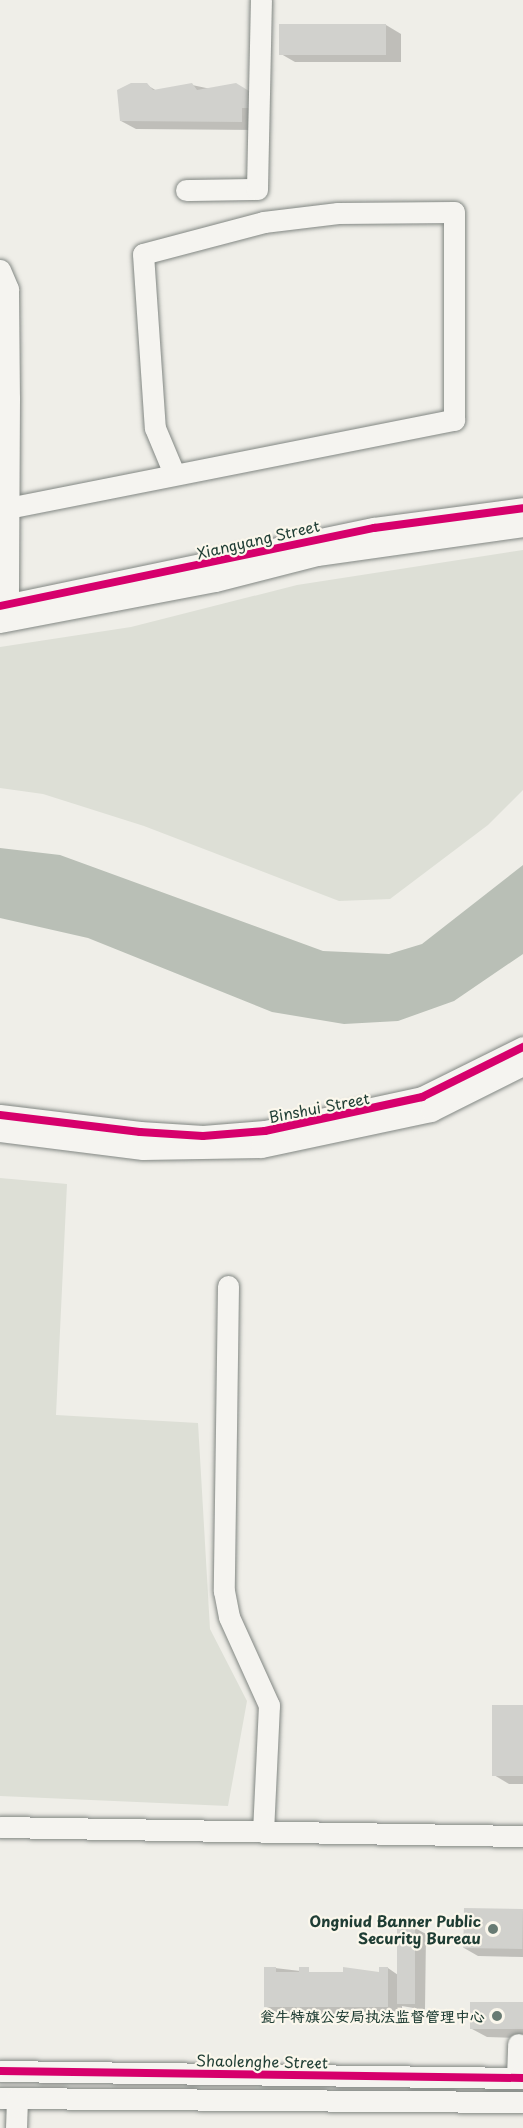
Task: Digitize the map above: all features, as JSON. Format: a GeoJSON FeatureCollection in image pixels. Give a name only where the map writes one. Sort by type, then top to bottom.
{"type":"FeatureCollection","features":[{"type":"Feature","properties":{"kind":"street"},"geometry":{"type":"LineString","coordinates":[[186,190],[257,189],[261,0]]}},
{"type":"Feature","properties":{"kind":"street"},"geometry":{"type":"LineString","coordinates":[[8,508],[173,471],[454,420],[454,212],[338,213],[264,222],[143,254],[155,428],[173,471]]}},
{"type":"Feature","properties":{"kind":"street"},"geometry":{"type":"LineString","coordinates":[[0,270],[8,289],[5,398],[8,508],[3,611]]}},
{"type":"Feature","properties":{"kind":"street","name":"Xiangyang Street"},"geometry":{"type":"LineString","coordinates":[[3,611],[374,528],[523,508]]}},
{"type":"Feature","properties":{"kind":"street","name":"Xiangyang Street"},"geometry":{"type":"LineString","coordinates":[[3,611],[328,554],[523,526]]}},
{"type":"Feature","properties":{"kind":"street","name":"Binshui Street"},"geometry":{"type":"LineString","coordinates":[[0,1115],[161,1133],[265,1131],[422,1097],[523,1047]]}},
{"type":"Feature","properties":{"kind":"street","name":"Binshui Street"},"geometry":{"type":"LineString","coordinates":[[0,1131],[143,1149],[261,1147],[431,1111],[523,1065]]}},
{"type":"Feature","properties":{"kind":"street"},"geometry":{"type":"LineString","coordinates":[[228,1286],[224,1591],[229,1617],[269,1705],[263,1832]]}},
{"type":"Feature","properties":{"kind":"street"},"geometry":{"type":"LineString","coordinates":[[0,1827],[523,1836]]}},
{"type":"Feature","properties":{"kind":"street"},"geometry":{"type":"LineString","coordinates":[[518,2044],[520,2078]]}},
{"type":"Feature","properties":{"kind":"street","name":"Shaolenghe Street"},"geometry":{"type":"LineString","coordinates":[[0,2071],[520,2078]]}},
{"type":"Feature","properties":{"kind":"street"},"geometry":{"type":"LineString","coordinates":[[16,2128],[8,2098],[523,2102]]}},
{"type":"Feature","properties":{"kind":"shaded area"},"geometry":{"type":"Polygon","coordinates":[[[523,550],[523,790],[488,825],[390,899],[339,901],[144,826],[43,794],[0,788],[0,647],[131,627],[297,585],[523,550]]]}},
{"type":"Feature","properties":{"kind":"shaded area"},"geometry":{"type":"Polygon","coordinates":[[[0,848],[60,855],[323,951],[389,954],[422,944],[523,865],[523,954],[454,1001],[398,1021],[344,1024],[272,1012],[88,938],[0,918],[0,848]]]}},
{"type":"Feature","properties":{"kind":"shaded area"},"geometry":{"type":"Polygon","coordinates":[[[0,1178],[67,1184],[56,1415],[198,1423],[210,1629],[247,1701],[228,1806],[0,1796],[0,1178]]]}},
{"type":"Feature","properties":{"kind":"building"},"geometry":{"type":"Polygon","coordinates":[[[279,24],[386,24],[386,55],[279,55],[279,24]]]}},
{"type":"Feature","properties":{"kind":"building"},"geometry":{"type":"Polygon","coordinates":[[[131,83],[147,83],[153,90],[192,83],[197,90],[236,83],[249,91],[249,108],[242,108],[242,122],[120,121],[117,90],[131,83]]]}},
{"type":"Feature","properties":{"kind":"building"},"geometry":{"type":"Polygon","coordinates":[[[492,1705],[523,1705],[523,1776],[492,1776],[492,1705]]]}},
{"type":"Feature","properties":{"kind":"building","name":"Ongniud Banner Public Security Bureau"},"geometry":{"type":"Polygon","coordinates":[[[464,1908],[523,1909],[522,1949],[463,1948],[464,1908]]]}},
{"type":"Feature","properties":{"kind":"building"},"geometry":{"type":"Polygon","coordinates":[[[397,1926],[415,1926],[415,2004],[397,2004],[397,1926]]]}},
{"type":"Feature","properties":{"kind":"building"},"geometry":{"type":"Polygon","coordinates":[[[264,1967],[276,1967],[276,1972],[299,1972],[299,1967],[309,1967],[309,1972],[343,1972],[343,1967],[379,1972],[379,1967],[388,1967],[388,2007],[264,2007],[264,1967]]]}},
{"type":"Feature","properties":{"kind":"building","name":"瓮牛特旗公安局执法监督管理中心"},"geometry":{"type":"Polygon","coordinates":[[[470,2002],[523,2002],[523,2029],[470,2029],[470,2002]]]}},
{"type":"Feature","properties":{"kind":"cycle path"},"geometry":{"type":"LineString","coordinates":[[0,606],[374,528],[523,508]]}},
{"type":"Feature","properties":{"kind":"cycle path"},"geometry":{"type":"LineString","coordinates":[[0,1115],[140,1132],[203,1136],[265,1131],[422,1097],[523,1047]]}},
{"type":"Feature","properties":{"kind":"cycle path"},"geometry":{"type":"LineString","coordinates":[[0,2071],[523,2078]]}},
{"type":"Feature","properties":{"kind":"place","name":"Ongniud Banner Public Security Bureau"},"geometry":{"type":"Point","coordinates":[493,1929]}},
{"type":"Feature","properties":{"kind":"place","name":"瓮牛特旗公安局执法监督管理中心"},"geometry":{"type":"Point","coordinates":[497,2016]}}]}
